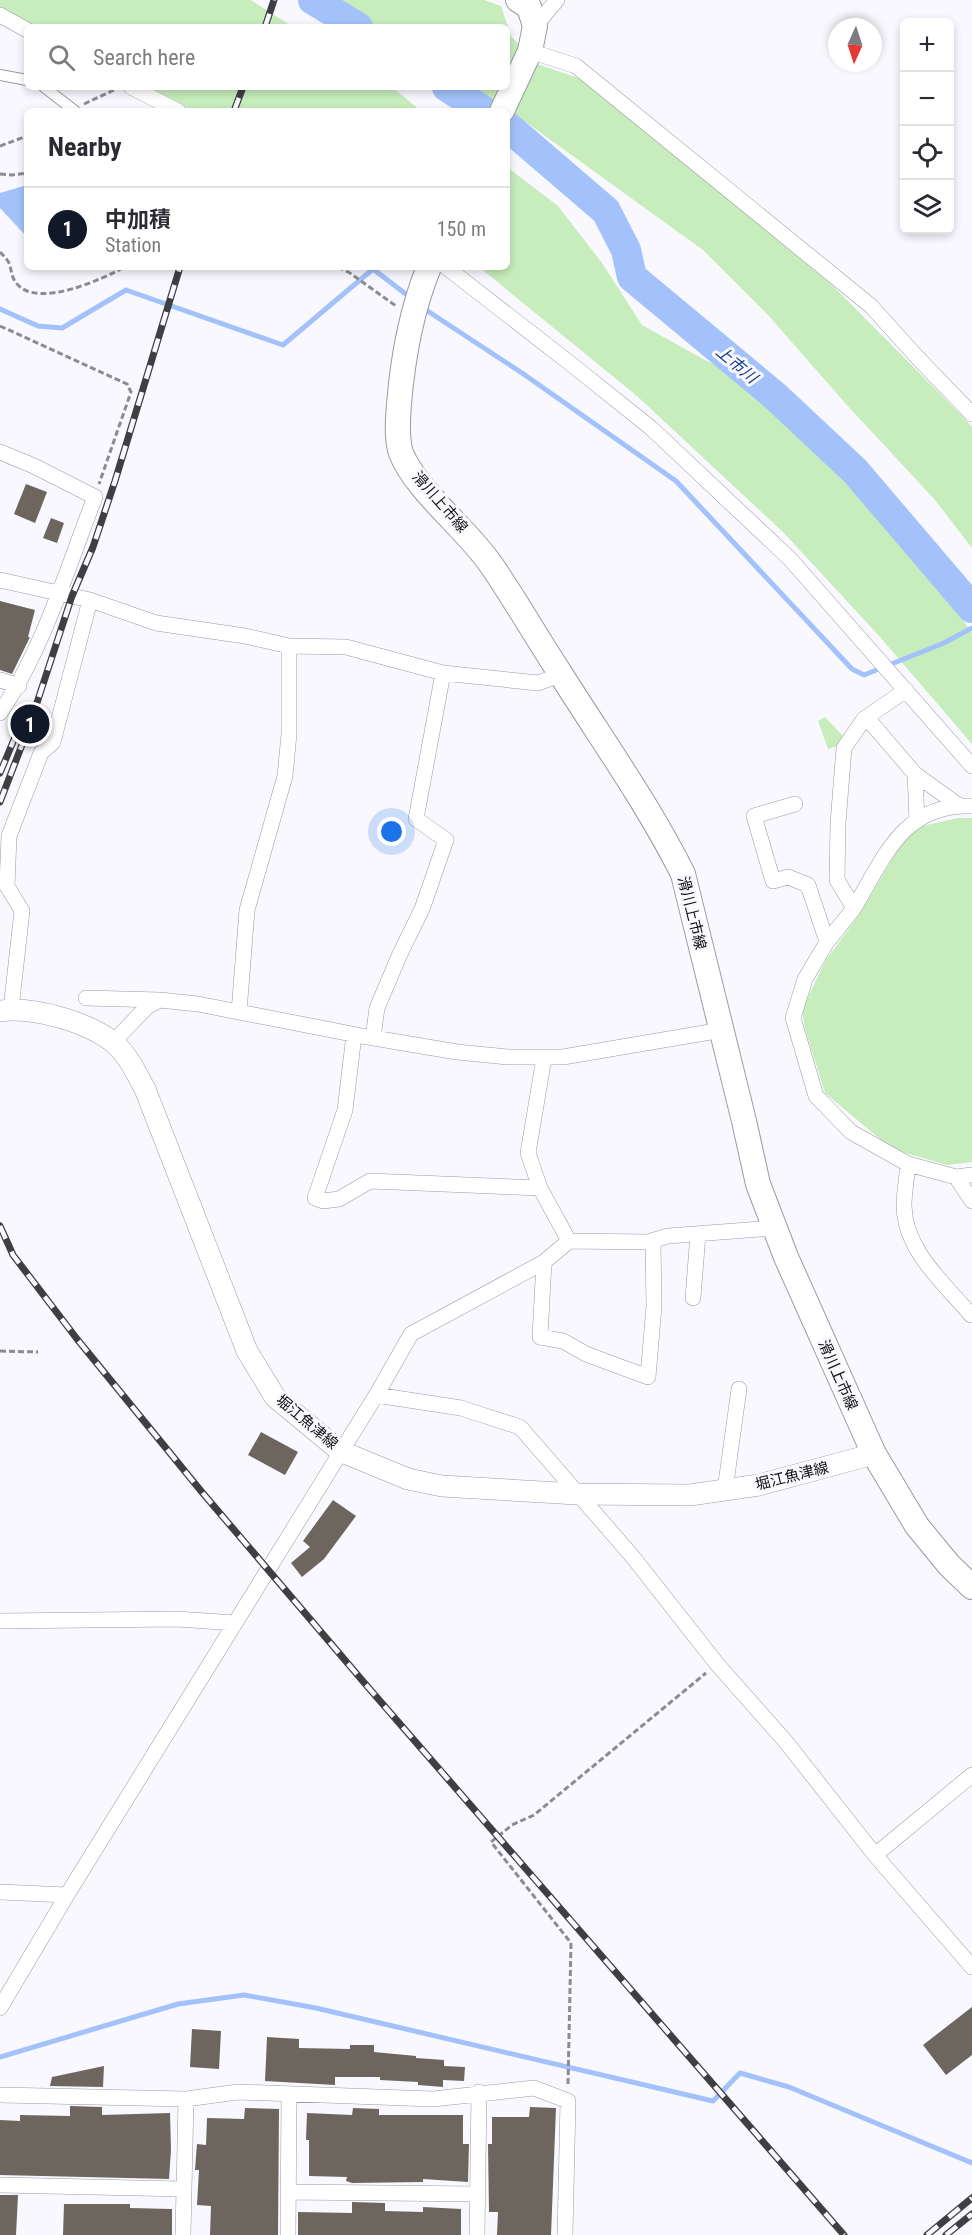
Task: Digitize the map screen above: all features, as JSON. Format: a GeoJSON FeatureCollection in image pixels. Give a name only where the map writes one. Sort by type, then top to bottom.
{"type":"FeatureCollection","features":[{"type":"Feature","properties":{"kind":"main road"},"geometry":{"type":"LineString","coordinates":[[503,108],[530,51],[535,26],[529,7],[518,0]]}},
{"type":"Feature","properties":{"kind":"main road","name":"滑川上市線"},"geometry":{"type":"LineString","coordinates":[[428,270],[417,295],[401,383],[397,426],[401,453],[417,480],[492,565],[560,675],[615,756],[684,874],[758,1184],[774,1228],[874,1454],[917,1526],[949,1565],[972,1587]]}},
{"type":"Feature","properties":{"kind":"main road","name":"堀江魚津線"},"geometry":{"type":"LineString","coordinates":[[5,1010],[47,1013],[85,1027],[113,1042],[129,1059],[145,1089],[247,1351],[275,1397],[340,1451],[408,1479],[442,1486],[577,1494],[690,1495],[759,1485],[874,1454]]}},
{"type":"Feature","properties":{"kind":"street"},"geometry":{"type":"LineString","coordinates":[[535,26],[557,0]]}},
{"type":"Feature","properties":{"kind":"street"},"geometry":{"type":"LineString","coordinates":[[0,15],[24,28]]}},
{"type":"Feature","properties":{"kind":"street"},"geometry":{"type":"LineString","coordinates":[[530,51],[576,66],[871,306],[972,414]]}},
{"type":"Feature","properties":{"kind":"street"},"geometry":{"type":"LineString","coordinates":[[0,75],[24,79]]}},
{"type":"Feature","properties":{"kind":"street"},"geometry":{"type":"LineString","coordinates":[[48,90],[71,108]]}},
{"type":"Feature","properties":{"kind":"street"},"geometry":{"type":"LineString","coordinates":[[137,90],[172,108]]}},
{"type":"Feature","properties":{"kind":"street"},"geometry":{"type":"LineString","coordinates":[[450,270],[571,364],[676,452],[790,559],[972,766]]}},
{"type":"Feature","properties":{"kind":"street"},"geometry":{"type":"LineString","coordinates":[[0,452],[34,466],[95,497],[19,686],[0,713]]}},
{"type":"Feature","properties":{"kind":"street"},"geometry":{"type":"LineString","coordinates":[[0,580],[90,600],[156,623],[244,636],[289,646],[346,647],[443,673],[538,683],[560,675]]}},
{"type":"Feature","properties":{"kind":"street"},"geometry":{"type":"LineString","coordinates":[[5,1010],[22,911],[7,886],[9,836],[40,753],[53,742],[90,600]]}},
{"type":"Feature","properties":{"kind":"street"},"geometry":{"type":"LineString","coordinates":[[239,1012],[247,910],[285,776],[289,734],[289,646]]}},
{"type":"Feature","properties":{"kind":"street"},"geometry":{"type":"LineString","coordinates":[[373,1038],[377,1008],[422,909],[446,840],[416,819],[443,673]]}},
{"type":"Feature","properties":{"kind":"street"},"geometry":{"type":"LineString","coordinates":[[0,680],[19,686]]}},
{"type":"Feature","properties":{"kind":"street"},"geometry":{"type":"LineString","coordinates":[[854,908],[837,880],[843,748],[867,718],[906,690]]}},
{"type":"Feature","properties":{"kind":"street"},"geometry":{"type":"LineString","coordinates":[[867,718],[915,774],[965,805]]}},
{"type":"Feature","properties":{"kind":"street"},"geometry":{"type":"LineString","coordinates":[[915,774],[916,821]]}},
{"type":"Feature","properties":{"kind":"street"},"geometry":{"type":"LineString","coordinates":[[795,804],[754,816],[773,881],[788,877],[808,885],[826,942]]}},
{"type":"Feature","properties":{"kind":"street"},"geometry":{"type":"LineString","coordinates":[[965,805],[926,813],[897,836],[854,908],[826,942],[805,979],[793,1018],[816,1096],[851,1132],[908,1164],[956,1177],[972,1175]]}},
{"type":"Feature","properties":{"kind":"street"},"geometry":{"type":"LineString","coordinates":[[86,998],[160,1000],[198,1004],[354,1035],[457,1052],[544,1058],[563,1057],[722,1030]]}},
{"type":"Feature","properties":{"kind":"street"},"geometry":{"type":"LineString","coordinates":[[113,1042],[148,1006],[160,1000]]}},
{"type":"Feature","properties":{"kind":"street"},"geometry":{"type":"LineString","coordinates":[[354,1035],[345,1110],[315,1198],[323,1201],[339,1199],[370,1181],[540,1188]]}},
{"type":"Feature","properties":{"kind":"street"},"geometry":{"type":"LineString","coordinates":[[544,1058],[528,1153],[540,1188],[569,1241]]}},
{"type":"Feature","properties":{"kind":"street"},"geometry":{"type":"LineString","coordinates":[[908,1164],[904,1207],[909,1233],[922,1258],[972,1316]]}},
{"type":"Feature","properties":{"kind":"street"},"geometry":{"type":"LineString","coordinates":[[956,1177],[972,1201]]}},
{"type":"Feature","properties":{"kind":"street"},"geometry":{"type":"LineString","coordinates":[[0,2008],[67,1895],[376,1395],[411,1334],[544,1262],[569,1241],[653,1241],[668,1236],[774,1228]]}},
{"type":"Feature","properties":{"kind":"street"},"geometry":{"type":"LineString","coordinates":[[693,1298],[698,1234]]}},
{"type":"Feature","properties":{"kind":"street"},"geometry":{"type":"LineString","coordinates":[[544,1262],[540,1337],[563,1341],[586,1354],[648,1377],[654,1306],[653,1241]]}},
{"type":"Feature","properties":{"kind":"street"},"geometry":{"type":"LineString","coordinates":[[972,1308],[972,1316]]}},
{"type":"Feature","properties":{"kind":"street"},"geometry":{"type":"LineString","coordinates":[[725,1490],[739,1389]]}},
{"type":"Feature","properties":{"kind":"street"},"geometry":{"type":"LineString","coordinates":[[376,1395],[461,1408],[520,1427],[632,1556],[717,1664],[786,1742],[875,1855],[972,1967]]}},
{"type":"Feature","properties":{"kind":"street"},"geometry":{"type":"LineString","coordinates":[[0,1621],[177,1618],[235,1623]]}},
{"type":"Feature","properties":{"kind":"street"},"geometry":{"type":"LineString","coordinates":[[875,1855],[972,1774]]}},
{"type":"Feature","properties":{"kind":"street"},"geometry":{"type":"LineString","coordinates":[[0,1892],[67,1895]]}},
{"type":"Feature","properties":{"kind":"street"},"geometry":{"type":"LineString","coordinates":[[0,2095],[186,2099],[238,2092],[433,2098],[534,2088],[567,2101],[565,2235]]}},
{"type":"Feature","properties":{"kind":"street"},"geometry":{"type":"LineString","coordinates":[[477,2235],[479,2092]]}},
{"type":"Feature","properties":{"kind":"street"},"geometry":{"type":"LineString","coordinates":[[288,2235],[289,2094]]}},
{"type":"Feature","properties":{"kind":"street"},"geometry":{"type":"LineString","coordinates":[[183,2235],[186,2099]]}},
{"type":"Feature","properties":{"kind":"street"},"geometry":{"type":"LineString","coordinates":[[0,2185],[184,2189]]}},
{"type":"Feature","properties":{"kind":"street"},"geometry":{"type":"LineString","coordinates":[[288,2192],[478,2194]]}},
{"type":"Feature","properties":{"kind":"path"},"geometry":{"type":"LineString","coordinates":[[78,108],[114,90]]}},
{"type":"Feature","properties":{"kind":"path"},"geometry":{"type":"LineString","coordinates":[[0,146],[24,137]]}},
{"type":"Feature","properties":{"kind":"path"},"geometry":{"type":"LineString","coordinates":[[0,174],[24,173]]}},
{"type":"Feature","properties":{"kind":"path"},"geometry":{"type":"LineString","coordinates":[[0,252],[9,263],[11,274],[18,286],[28,291],[67,291],[100,280],[119,270]]}},
{"type":"Feature","properties":{"kind":"path"},"geometry":{"type":"LineString","coordinates":[[344,270],[412,317]]}},
{"type":"Feature","properties":{"kind":"path"},"geometry":{"type":"LineString","coordinates":[[0,326],[127,384],[131,392],[95,497]]}},
{"type":"Feature","properties":{"kind":"path"},"geometry":{"type":"LineString","coordinates":[[0,1351],[38,1352]]}},
{"type":"Feature","properties":{"kind":"path"},"geometry":{"type":"LineString","coordinates":[[567,2101],[571,1943],[491,1842],[512,1825],[534,1815],[717,1664]]}},
{"type":"Feature","properties":{"kind":"green space"},"geometry":{"type":"Polygon","coordinates":[[[0,0],[251,0],[288,24],[29,24],[0,8],[0,0]]]}},
{"type":"Feature","properties":{"kind":"green space"},"geometry":{"type":"Polygon","coordinates":[[[321,0],[484,0],[501,6],[507,24],[362,24],[321,0]]]}},
{"type":"Feature","properties":{"kind":"green space"},"geometry":{"type":"Polygon","coordinates":[[[510,33],[537,64],[584,80],[831,284],[972,427],[972,548],[935,500],[768,315],[703,250],[510,112],[510,108],[504,108],[473,90],[510,90],[510,33]]]}},
{"type":"Feature","properties":{"kind":"green space"},"geometry":{"type":"Polygon","coordinates":[[[154,90],[396,90],[417,108],[187,108],[154,90]]]}},
{"type":"Feature","properties":{"kind":"green space"},"geometry":{"type":"Polygon","coordinates":[[[510,169],[558,206],[602,263],[642,325],[703,359],[798,403],[972,633],[972,744],[880,637],[784,533],[637,396],[483,270],[510,270],[510,169]]]}},
{"type":"Feature","properties":{"kind":"green space"},"geometry":{"type":"Polygon","coordinates":[[[825,717],[843,736],[838,746],[828,749],[818,721],[825,717]]]}},
{"type":"Feature","properties":{"kind":"green space"},"geometry":{"type":"Polygon","coordinates":[[[958,818],[972,818],[972,1162],[947,1165],[892,1149],[825,1093],[805,1029],[802,1009],[826,960],[861,912],[899,847],[918,827],[958,818]]]}},
{"type":"Feature","properties":{"kind":"water"},"geometry":{"type":"Polygon","coordinates":[[[24,186],[24,234],[0,208],[0,193],[24,186]]]}},
{"type":"Feature","properties":{"kind":"building"},"geometry":{"type":"Polygon","coordinates":[[[26,484],[47,492],[35,523],[14,514],[26,484]]]}},
{"type":"Feature","properties":{"kind":"building"},"geometry":{"type":"Polygon","coordinates":[[[51,518],[64,523],[57,543],[43,538],[51,518]]]}},
{"type":"Feature","properties":{"kind":"building"},"geometry":{"type":"Polygon","coordinates":[[[0,601],[35,610],[28,637],[30,637],[12,674],[0,670],[0,601]]]}},
{"type":"Feature","properties":{"kind":"building"},"geometry":{"type":"Polygon","coordinates":[[[261,1432],[298,1452],[285,1475],[248,1455],[261,1432]]]}},
{"type":"Feature","properties":{"kind":"building"},"geometry":{"type":"Polygon","coordinates":[[[333,1500],[356,1516],[324,1559],[302,1577],[291,1563],[310,1547],[303,1541],[333,1500]]]}},
{"type":"Feature","properties":{"kind":"building"},"geometry":{"type":"Polygon","coordinates":[[[972,2007],[972,2055],[946,2075],[923,2045],[972,2007]]]}},
{"type":"Feature","properties":{"kind":"building"},"geometry":{"type":"Polygon","coordinates":[[[192,2029],[221,2031],[219,2069],[190,2067],[192,2029]]]}},
{"type":"Feature","properties":{"kind":"building"},"geometry":{"type":"Polygon","coordinates":[[[267,2037],[299,2039],[299,2048],[350,2049],[350,2045],[374,2045],[374,2052],[444,2060],[444,2066],[465,2067],[464,2081],[443,2080],[443,2087],[418,2085],[418,2082],[380,2080],[380,2077],[335,2077],[335,2085],[265,2081],[267,2037]]]}},
{"type":"Feature","properties":{"kind":"building"},"geometry":{"type":"Polygon","coordinates":[[[104,2066],[103,2087],[50,2086],[52,2077],[104,2066]]]}},
{"type":"Feature","properties":{"kind":"building"},"geometry":{"type":"Polygon","coordinates":[[[70,2106],[102,2107],[102,2115],[170,2113],[169,2179],[0,2175],[0,2120],[20,2121],[20,2115],[70,2116],[70,2106]]]}},
{"type":"Feature","properties":{"kind":"building"},"geometry":{"type":"Polygon","coordinates":[[[530,2107],[556,2108],[551,2235],[497,2235],[498,2212],[489,2212],[488,2144],[492,2144],[492,2117],[529,2117],[530,2107]]]}},
{"type":"Feature","properties":{"kind":"building"},"geometry":{"type":"Polygon","coordinates":[[[245,2108],[279,2109],[278,2235],[210,2235],[211,2206],[197,2205],[199,2170],[195,2170],[197,2144],[206,2145],[207,2118],[244,2119],[245,2108]]]}},
{"type":"Feature","properties":{"kind":"building"},"geometry":{"type":"Polygon","coordinates":[[[353,2108],[379,2109],[379,2115],[463,2115],[463,2144],[469,2144],[468,2182],[423,2179],[423,2182],[352,2183],[346,2181],[347,2177],[309,2176],[309,2140],[306,2140],[307,2113],[352,2115],[353,2108]]]}},
{"type":"Feature","properties":{"kind":"building"},"geometry":{"type":"Polygon","coordinates":[[[0,2195],[18,2195],[16,2235],[0,2235],[0,2195]]]}},
{"type":"Feature","properties":{"kind":"building"},"geometry":{"type":"Polygon","coordinates":[[[352,2202],[385,2203],[385,2211],[423,2212],[423,2207],[461,2209],[461,2235],[298,2235],[298,2212],[352,2213],[352,2202]]]}},
{"type":"Feature","properties":{"kind":"building"},"geometry":{"type":"Polygon","coordinates":[[[64,2204],[130,2204],[130,2208],[172,2209],[172,2235],[63,2235],[64,2204]]]}},
{"type":"Feature","properties":{"kind":"waterway","name":"上市川"},"geometry":{"type":"LineString","coordinates":[[313,0],[353,24]]}},
{"type":"Feature","properties":{"kind":"waterway","name":"上市川"},"geometry":{"type":"LineString","coordinates":[[452,90],[479,108]]}},
{"type":"Feature","properties":{"kind":"waterway","name":"上市川"},"geometry":{"type":"LineString","coordinates":[[510,129],[606,211],[626,250],[632,277],[775,396],[855,471],[972,608]]}},
{"type":"Feature","properties":{"kind":"waterway"},"geometry":{"type":"LineString","coordinates":[[0,309],[38,326],[62,328],[126,290],[283,345],[372,270]]}},
{"type":"Feature","properties":{"kind":"waterway"},"geometry":{"type":"LineString","coordinates":[[374,270],[411,298]]}},
{"type":"Feature","properties":{"kind":"waterway"},"geometry":{"type":"LineString","coordinates":[[423,308],[522,373],[676,481],[852,669],[864,675],[944,643],[972,628]]}},
{"type":"Feature","properties":{"kind":"waterway"},"geometry":{"type":"LineString","coordinates":[[0,2057],[178,2004],[244,1995],[316,2008],[713,2101],[740,2073],[789,2087],[972,2163]]}},
{"type":"Feature","properties":{"kind":"railway"},"geometry":{"type":"LineString","coordinates":[[266,24],[274,0]]}},
{"type":"Feature","properties":{"kind":"railway"},"geometry":{"type":"LineString","coordinates":[[235,108],[242,90]]}},
{"type":"Feature","properties":{"kind":"railway"},"geometry":{"type":"LineString","coordinates":[[0,802],[30,724],[72,596],[93,547],[179,270]]}},
{"type":"Feature","properties":{"kind":"railway"},"geometry":{"type":"LineString","coordinates":[[0,773],[28,706]]}},
{"type":"Feature","properties":{"kind":"railway"},"geometry":{"type":"LineString","coordinates":[[0,1226],[13,1255],[77,1339],[201,1491],[367,1686],[844,2235]]}},
{"type":"Feature","properties":{"kind":"railway"},"geometry":{"type":"LineString","coordinates":[[927,2235],[972,2198]]}},
{"type":"Feature","properties":{"kind":"railway"},"geometry":{"type":"LineString","coordinates":[[946,2235],[972,2214]]}},
{"type":"Feature","properties":{"kind":"place","name":"中加積"},"geometry":{"type":"Point","coordinates":[30,724]}}]}
